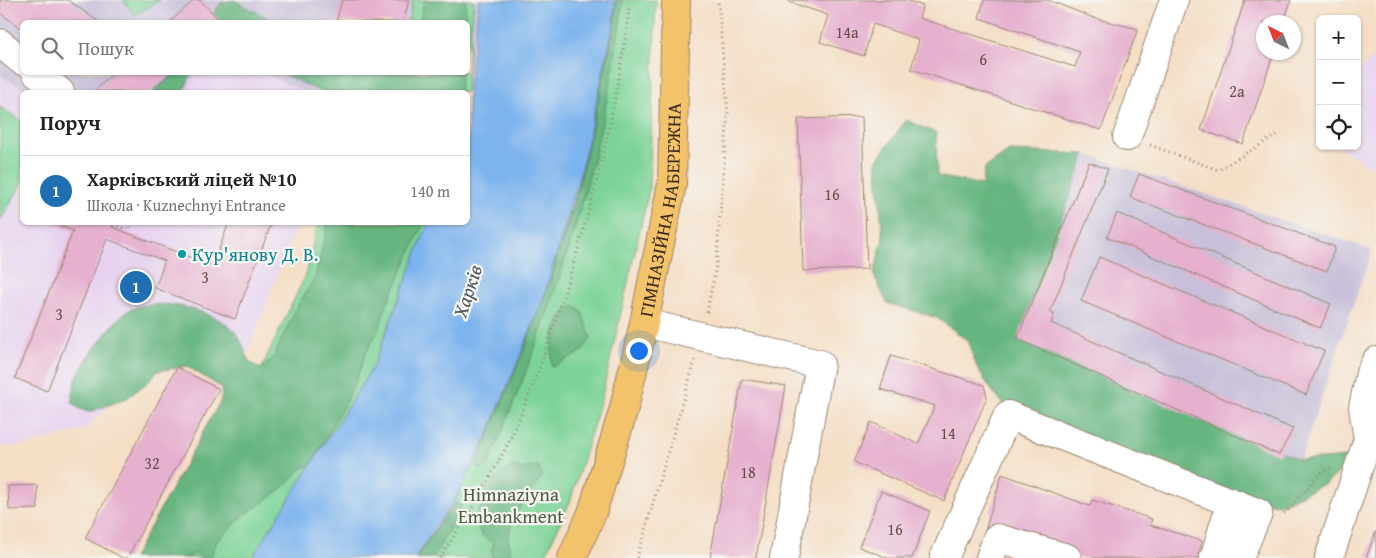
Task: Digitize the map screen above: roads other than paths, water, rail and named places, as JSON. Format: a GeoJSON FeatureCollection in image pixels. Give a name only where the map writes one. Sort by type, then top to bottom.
{"type":"FeatureCollection","features":[{"type":"Feature","properties":{"kind":"main road","name":"ГІМНАЗІЙНА НАБЕРЕЖНА"},"geometry":{"type":"LineString","coordinates":[[572,558],[592,513],[623,412],[644,323],[672,184],[676,0]]}},
{"type":"Feature","properties":{"kind":"street"},"geometry":{"type":"LineString","coordinates":[[1127,137],[1174,0]]}},
{"type":"Feature","properties":{"kind":"street"},"geometry":{"type":"LineString","coordinates":[[0,43],[20,59]]}},
{"type":"Feature","properties":{"kind":"street"},"geometry":{"type":"LineString","coordinates":[[40,75],[58,90]]}},
{"type":"Feature","properties":{"kind":"street"},"geometry":{"type":"LineString","coordinates":[[644,323],[820,364],[784,558]]}},
{"type":"Feature","properties":{"kind":"street"},"geometry":{"type":"LineString","coordinates":[[1329,558],[1368,439],[1363,408],[1370,373],[1376,361]]}},
{"type":"Feature","properties":{"kind":"street"},"geometry":{"type":"LineString","coordinates":[[944,558],[1008,415],[1258,513],[1239,558]]}},
{"type":"Feature","properties":{"kind":"street"},"geometry":{"type":"LineString","coordinates":[[1214,558],[1231,502]]}},
{"type":"Feature","properties":{"kind":"street"},"geometry":{"type":"LineString","coordinates":[[990,558],[997,538],[1067,558]]}},
{"type":"Feature","properties":{"kind":"water","name":"Харків"},"geometry":{"type":"Polygon","coordinates":[[[479,0],[615,0],[614,23],[581,171],[543,300],[485,441],[457,496],[415,558],[252,558],[373,367],[427,225],[470,225],[469,90],[479,0]]]}},
{"type":"Feature","properties":{"kind":"place","name":"Кур'янову Д. В."},"geometry":{"type":"Point","coordinates":[182,254]}},
{"type":"Feature","properties":{"kind":"place","name":"Харківський ліцей №10"},"geometry":{"type":"Point","coordinates":[136,287]}},
{"type":"Feature","properties":{"kind":"park label","name":"Himnaziyna Embankment"},"geometry":{"type":"Point","coordinates":[511,505]}}]}
